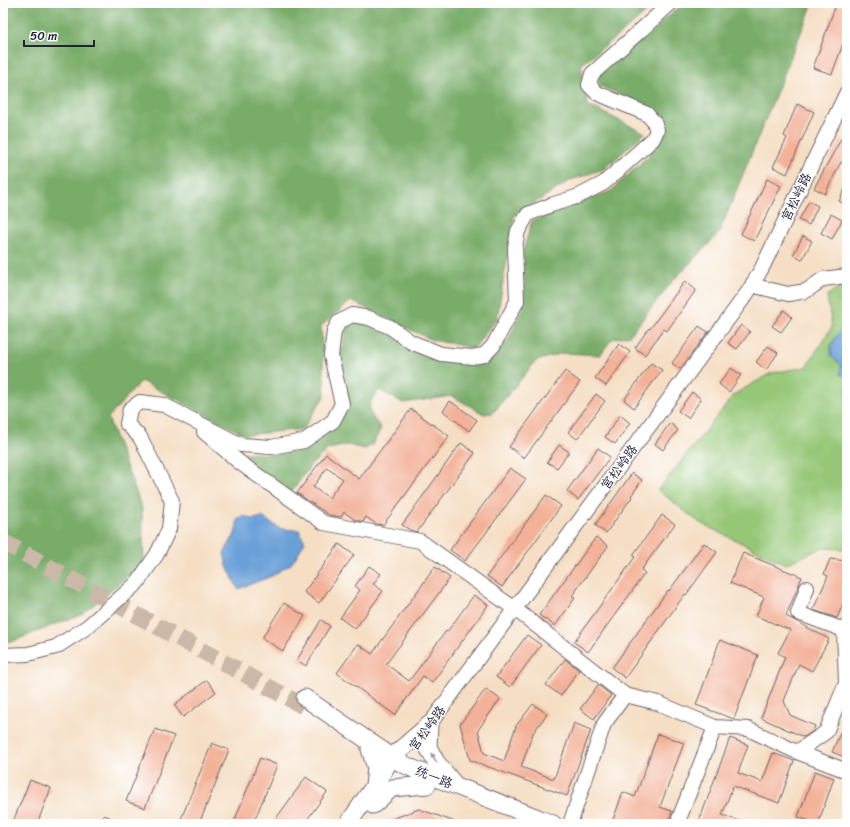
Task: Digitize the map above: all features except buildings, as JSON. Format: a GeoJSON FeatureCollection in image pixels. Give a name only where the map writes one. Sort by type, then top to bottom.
{"type":"FeatureCollection","features":[{"type":"Feature","properties":{"kind":"main road","name":"统一路"},"geometry":{"type":"LineString","coordinates":[[526,824],[419,782],[395,762],[305,702],[370,749],[395,762],[553,824]]}},
{"type":"Feature","properties":{"kind":"main road","name":"宫松岭路"},"geometry":{"type":"LineString","coordinates":[[360,824],[373,805],[395,762],[429,725]]}},
{"type":"Feature","properties":{"kind":"main road"},"geometry":{"type":"LineString","coordinates":[[429,725],[428,748],[436,762],[455,786]]}},
{"type":"Feature","properties":{"kind":"main road"},"geometry":{"type":"LineString","coordinates":[[370,749],[376,768],[374,786]]}},
{"type":"Feature","properties":{"kind":"main road"},"geometry":{"type":"LineString","coordinates":[[348,824],[374,786],[395,762]]}},
{"type":"Feature","properties":{"kind":"main road"},"geometry":{"type":"LineString","coordinates":[[373,805],[392,788],[427,785]]}},
{"type":"Feature","properties":{"kind":"street"},"geometry":{"type":"LineString","coordinates":[[3,655],[28,654],[56,647],[81,631],[137,583],[157,554],[169,529],[172,501],[140,437],[127,424],[130,409],[140,402],[164,405],[241,445],[271,447],[304,441],[333,421],[342,404],[331,356],[334,331],[339,322],[352,315],[369,318],[390,327],[412,342],[441,354],[472,357],[484,355],[493,346],[517,301],[515,247],[518,231],[528,214],[579,196],[604,183],[653,139],[657,130],[654,122],[647,114],[597,93],[589,85],[592,74],[670,3]]}},
{"type":"Feature","properties":{"kind":"street","name":"宫松岭路"},"geometry":{"type":"LineString","coordinates":[[429,725],[753,283],[762,268],[847,92]]}},
{"type":"Feature","properties":{"kind":"street"},"geometry":{"type":"LineString","coordinates":[[753,283],[759,287],[788,294],[806,291],[823,279],[847,276]]}},
{"type":"Feature","properties":{"kind":"street"},"geometry":{"type":"LineString","coordinates":[[164,405],[197,427],[239,462],[324,523],[420,541],[515,609],[625,695],[658,704],[715,727],[748,729],[797,752],[847,771]]}},
{"type":"Feature","properties":{"kind":"street"},"geometry":{"type":"LineString","coordinates":[[797,752],[826,732],[846,683],[844,630],[798,613],[807,588]]}},
{"type":"Feature","properties":{"kind":"street"},"geometry":{"type":"LineString","coordinates":[[570,824],[604,724],[625,695]]}},
{"type":"Feature","properties":{"kind":"street"},"geometry":{"type":"LineString","coordinates":[[677,824],[715,727]]}},
{"type":"Feature","properties":{"kind":"green space"},"geometry":{"type":"Polygon","coordinates":[[[3,3],[656,3],[581,65],[588,105],[645,133],[604,169],[571,180],[514,216],[497,319],[474,348],[432,340],[351,301],[321,326],[325,395],[303,429],[245,435],[141,381],[108,418],[142,508],[144,562],[84,613],[11,642],[3,641],[3,3]]]}},
{"type":"Feature","properties":{"kind":"green space"},"geometry":{"type":"Polygon","coordinates":[[[684,3],[813,3],[719,233],[672,282],[630,335],[612,339],[600,355],[563,353],[536,361],[493,413],[484,414],[452,396],[403,403],[379,390],[370,404],[372,416],[381,428],[373,444],[365,449],[348,445],[328,449],[311,465],[291,493],[219,443],[243,453],[282,454],[318,442],[341,419],[347,394],[340,357],[346,330],[352,323],[370,322],[434,361],[476,365],[491,360],[510,337],[521,311],[525,287],[523,251],[532,221],[611,191],[648,156],[665,132],[662,118],[652,108],[600,86],[598,76],[684,3]]]}},
{"type":"Feature","properties":{"kind":"green space"},"geometry":{"type":"Polygon","coordinates":[[[843,283],[847,283],[847,549],[822,548],[785,564],[700,523],[658,490],[735,394],[771,373],[806,367],[832,327],[827,296],[843,283]]]}},
{"type":"Feature","properties":{"kind":"water"},"geometry":{"type":"Polygon","coordinates":[[[847,319],[847,376],[844,376],[840,374],[841,365],[831,356],[831,345],[847,319]]]}},
{"type":"Feature","properties":{"kind":"water"},"geometry":{"type":"Polygon","coordinates":[[[243,516],[254,519],[262,517],[281,529],[299,530],[305,542],[292,563],[272,576],[238,589],[227,566],[224,553],[235,534],[238,519],[243,516]]]}},
{"type":"Feature","properties":{"kind":"tunnel"},"geometry":{"type":"LineString","coordinates":[[3,542],[305,707]]}}]}
